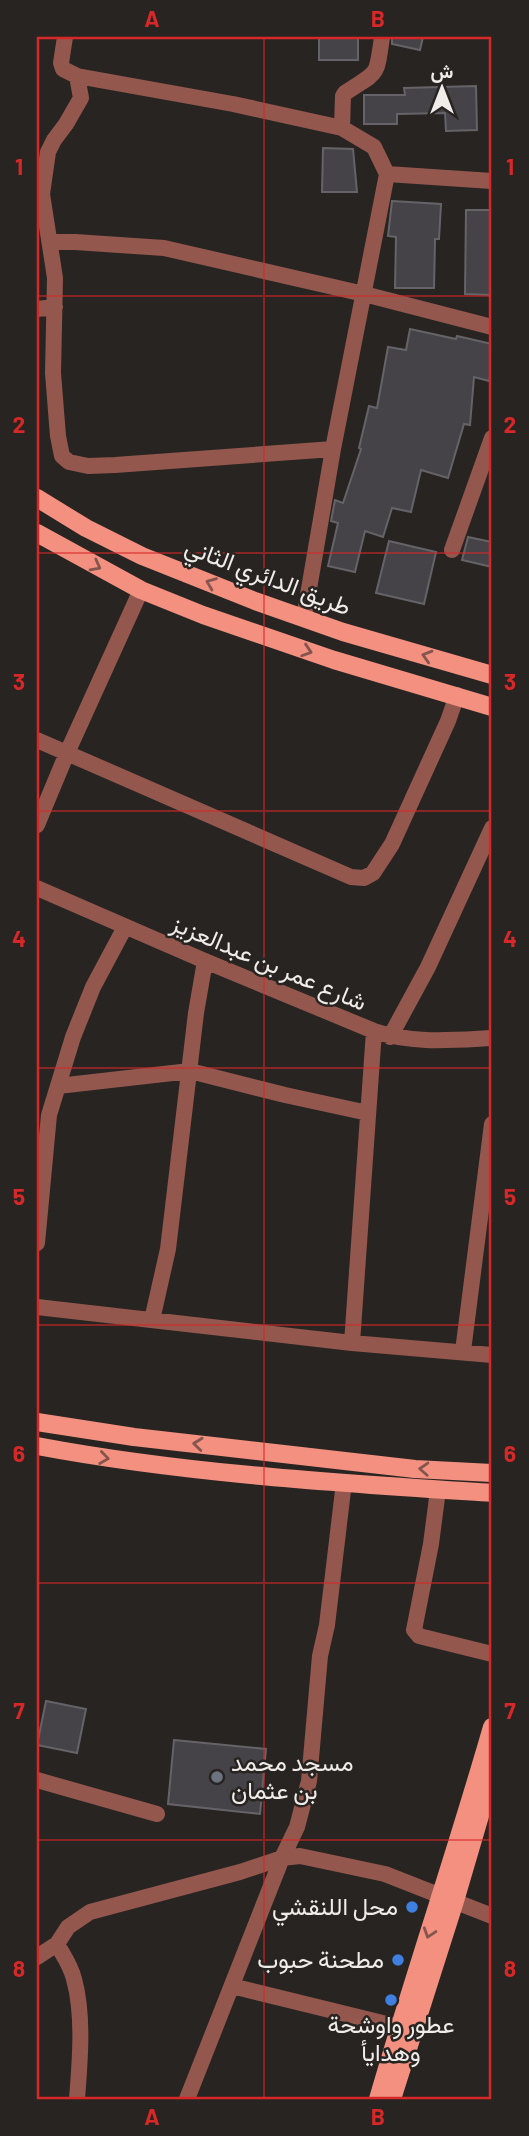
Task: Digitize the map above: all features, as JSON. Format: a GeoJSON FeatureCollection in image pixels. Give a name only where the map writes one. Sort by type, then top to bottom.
{"type":"FeatureCollection","features":[{"type":"Feature","properties":{"kind":"main road","name":"طريق الدائري الثاني"},"geometry":{"type":"LineString","coordinates":[[37,498],[86,528],[142,556],[254,601],[343,632],[492,675]]}},
{"type":"Feature","properties":{"kind":"main road"},"geometry":{"type":"LineString","coordinates":[[37,533],[141,590],[203,615],[334,660],[492,707]]}},
{"type":"Feature","properties":{"kind":"main road"},"geometry":{"type":"LineString","coordinates":[[244,629],[254,601]]}},
{"type":"Feature","properties":{"kind":"main road"},"geometry":{"type":"LineString","coordinates":[[37,1422],[134,1437],[415,1469],[492,1472]]}},
{"type":"Feature","properties":{"kind":"main road"},"geometry":{"type":"LineString","coordinates":[[37,1446],[129,1461],[249,1475],[492,1493]]}},
{"type":"Feature","properties":{"kind":"main road"},"geometry":{"type":"LineString","coordinates":[[393,2099],[449,1898],[492,1727]]}},
{"type":"Feature","properties":{"kind":"main road"},"geometry":{"type":"LineString","coordinates":[[378,2099],[399,2027],[449,1898],[486,1824],[492,1775]]}},
{"type":"Feature","properties":{"kind":"street"},"geometry":{"type":"LineString","coordinates":[[65,37],[61,62],[63,69],[77,76],[233,104],[342,128],[374,146],[387,174],[333,449],[304,618]]}},
{"type":"Feature","properties":{"kind":"street"},"geometry":{"type":"LineString","coordinates":[[342,128],[343,96],[376,72],[382,37]]}},
{"type":"Feature","properties":{"kind":"street"},"geometry":{"type":"LineString","coordinates":[[77,76],[80,98],[48,152],[42,194],[55,278],[53,373],[62,456],[69,462],[88,466],[333,449]]}},
{"type":"Feature","properties":{"kind":"street"},"geometry":{"type":"LineString","coordinates":[[387,174],[492,181]]}},
{"type":"Feature","properties":{"kind":"street"},"geometry":{"type":"LineString","coordinates":[[51,243],[164,248],[365,294],[492,327]]}},
{"type":"Feature","properties":{"kind":"street"},"geometry":{"type":"LineString","coordinates":[[37,309],[55,307]]}},
{"type":"Feature","properties":{"kind":"street"},"geometry":{"type":"LineString","coordinates":[[452,550],[492,438]]}},
{"type":"Feature","properties":{"kind":"street"},"geometry":{"type":"LineString","coordinates":[[37,825],[141,590]]}},
{"type":"Feature","properties":{"kind":"street"},"geometry":{"type":"LineString","coordinates":[[37,740],[359,879],[373,873],[392,844],[448,721],[457,695]]}},
{"type":"Feature","properties":{"kind":"street"},"geometry":{"type":"LineString","coordinates":[[390,1037],[428,967],[492,828]]}},
{"type":"Feature","properties":{"kind":"street","name":"شارع عمر بن عبدالعزيز"},"geometry":{"type":"LineString","coordinates":[[37,888],[390,1037],[428,1040],[492,1038]]}},
{"type":"Feature","properties":{"kind":"street"},"geometry":{"type":"LineString","coordinates":[[37,1243],[43,1113],[58,1086],[73,1037],[93,987],[125,927]]}},
{"type":"Feature","properties":{"kind":"street"},"geometry":{"type":"LineString","coordinates":[[152,1320],[168,1250],[196,1013],[205,961]]}},
{"type":"Feature","properties":{"kind":"street"},"geometry":{"type":"LineString","coordinates":[[352,1343],[373,1031]]}},
{"type":"Feature","properties":{"kind":"street"},"geometry":{"type":"LineString","coordinates":[[58,1086],[191,1071],[368,1113]]}},
{"type":"Feature","properties":{"kind":"street"},"geometry":{"type":"LineString","coordinates":[[463,1351],[492,1125]]}},
{"type":"Feature","properties":{"kind":"street"},"geometry":{"type":"LineString","coordinates":[[37,1307],[352,1343],[492,1355]]}},
{"type":"Feature","properties":{"kind":"street"},"geometry":{"type":"LineString","coordinates":[[187,2099],[282,1858],[297,1827],[309,1781],[320,1656],[327,1625],[344,1482]]}},
{"type":"Feature","properties":{"kind":"street"},"geometry":{"type":"LineString","coordinates":[[438,1490],[425,1580],[414,1619],[414,1632],[429,1639],[492,1654]]}},
{"type":"Feature","properties":{"kind":"street"},"geometry":{"type":"LineString","coordinates":[[37,1780],[157,1814]]}},
{"type":"Feature","properties":{"kind":"street"},"geometry":{"type":"LineString","coordinates":[[37,1957],[57,1944],[68,1927],[90,1912],[240,1872],[282,1858],[300,1856],[385,1874],[492,1916]]}},
{"type":"Feature","properties":{"kind":"street"},"geometry":{"type":"LineString","coordinates":[[57,1944],[74,1978],[78,2001],[80,2045],[77,2099]]}},
{"type":"Feature","properties":{"kind":"street"},"geometry":{"type":"LineString","coordinates":[[232,1986],[399,2027]]}},
{"type":"Feature","properties":{"kind":"building"},"geometry":{"type":"Polygon","coordinates":[[[319,37],[358,37],[358,60],[319,60],[319,37]]]}},
{"type":"Feature","properties":{"kind":"building"},"geometry":{"type":"Polygon","coordinates":[[[392,37],[423,37],[420,50],[392,44],[392,37]]]}},
{"type":"Feature","properties":{"kind":"building"},"geometry":{"type":"Polygon","coordinates":[[[476,86],[477,130],[446,131],[445,113],[397,114],[397,124],[364,124],[364,95],[405,95],[404,88],[476,86]]]}},
{"type":"Feature","properties":{"kind":"building"},"geometry":{"type":"Polygon","coordinates":[[[323,148],[353,149],[357,192],[322,192],[323,148]]]}},
{"type":"Feature","properties":{"kind":"building"},"geometry":{"type":"Polygon","coordinates":[[[392,201],[441,204],[439,239],[435,239],[434,288],[395,288],[396,237],[388,236],[392,201]]]}},
{"type":"Feature","properties":{"kind":"building"},"geometry":{"type":"Polygon","coordinates":[[[466,210],[492,210],[492,295],[465,294],[466,210]]]}},
{"type":"Feature","properties":{"kind":"building"},"geometry":{"type":"Polygon","coordinates":[[[410,329],[492,344],[489,381],[474,377],[470,425],[464,424],[448,478],[421,470],[411,512],[392,508],[383,537],[365,531],[355,572],[328,566],[338,523],[331,521],[335,500],[343,503],[361,449],[359,448],[369,406],[377,408],[388,347],[406,350],[410,329]]]}},
{"type":"Feature","properties":{"kind":"building"},"geometry":{"type":"Polygon","coordinates":[[[468,537],[492,542],[492,567],[462,560],[468,537]]]}},
{"type":"Feature","properties":{"kind":"building"},"geometry":{"type":"Polygon","coordinates":[[[389,541],[436,552],[424,604],[376,593],[389,541]]]}},
{"type":"Feature","properties":{"kind":"building"},"geometry":{"type":"Polygon","coordinates":[[[46,1701],[86,1709],[77,1753],[37,1745],[46,1701]]]}},
{"type":"Feature","properties":{"kind":"building","name":"مسجد محمد بن عثمان"},"geometry":{"type":"Polygon","coordinates":[[[174,1740],[266,1749],[260,1814],[168,1804],[174,1740]]]}},
{"type":"Feature","properties":{"kind":"place","name":"مسجد محمد بن عثمان"},"geometry":{"type":"Point","coordinates":[217,1777]}},
{"type":"Feature","properties":{"kind":"place","name":"محل اللنقشي"},"geometry":{"type":"Point","coordinates":[412,1907]}},
{"type":"Feature","properties":{"kind":"place","name":"مطحنة حبوب"},"geometry":{"type":"Point","coordinates":[398,1960]}},
{"type":"Feature","properties":{"kind":"place","name":"عطور واوشحة وهدايأ"},"geometry":{"type":"Point","coordinates":[391,2000]}}]}
